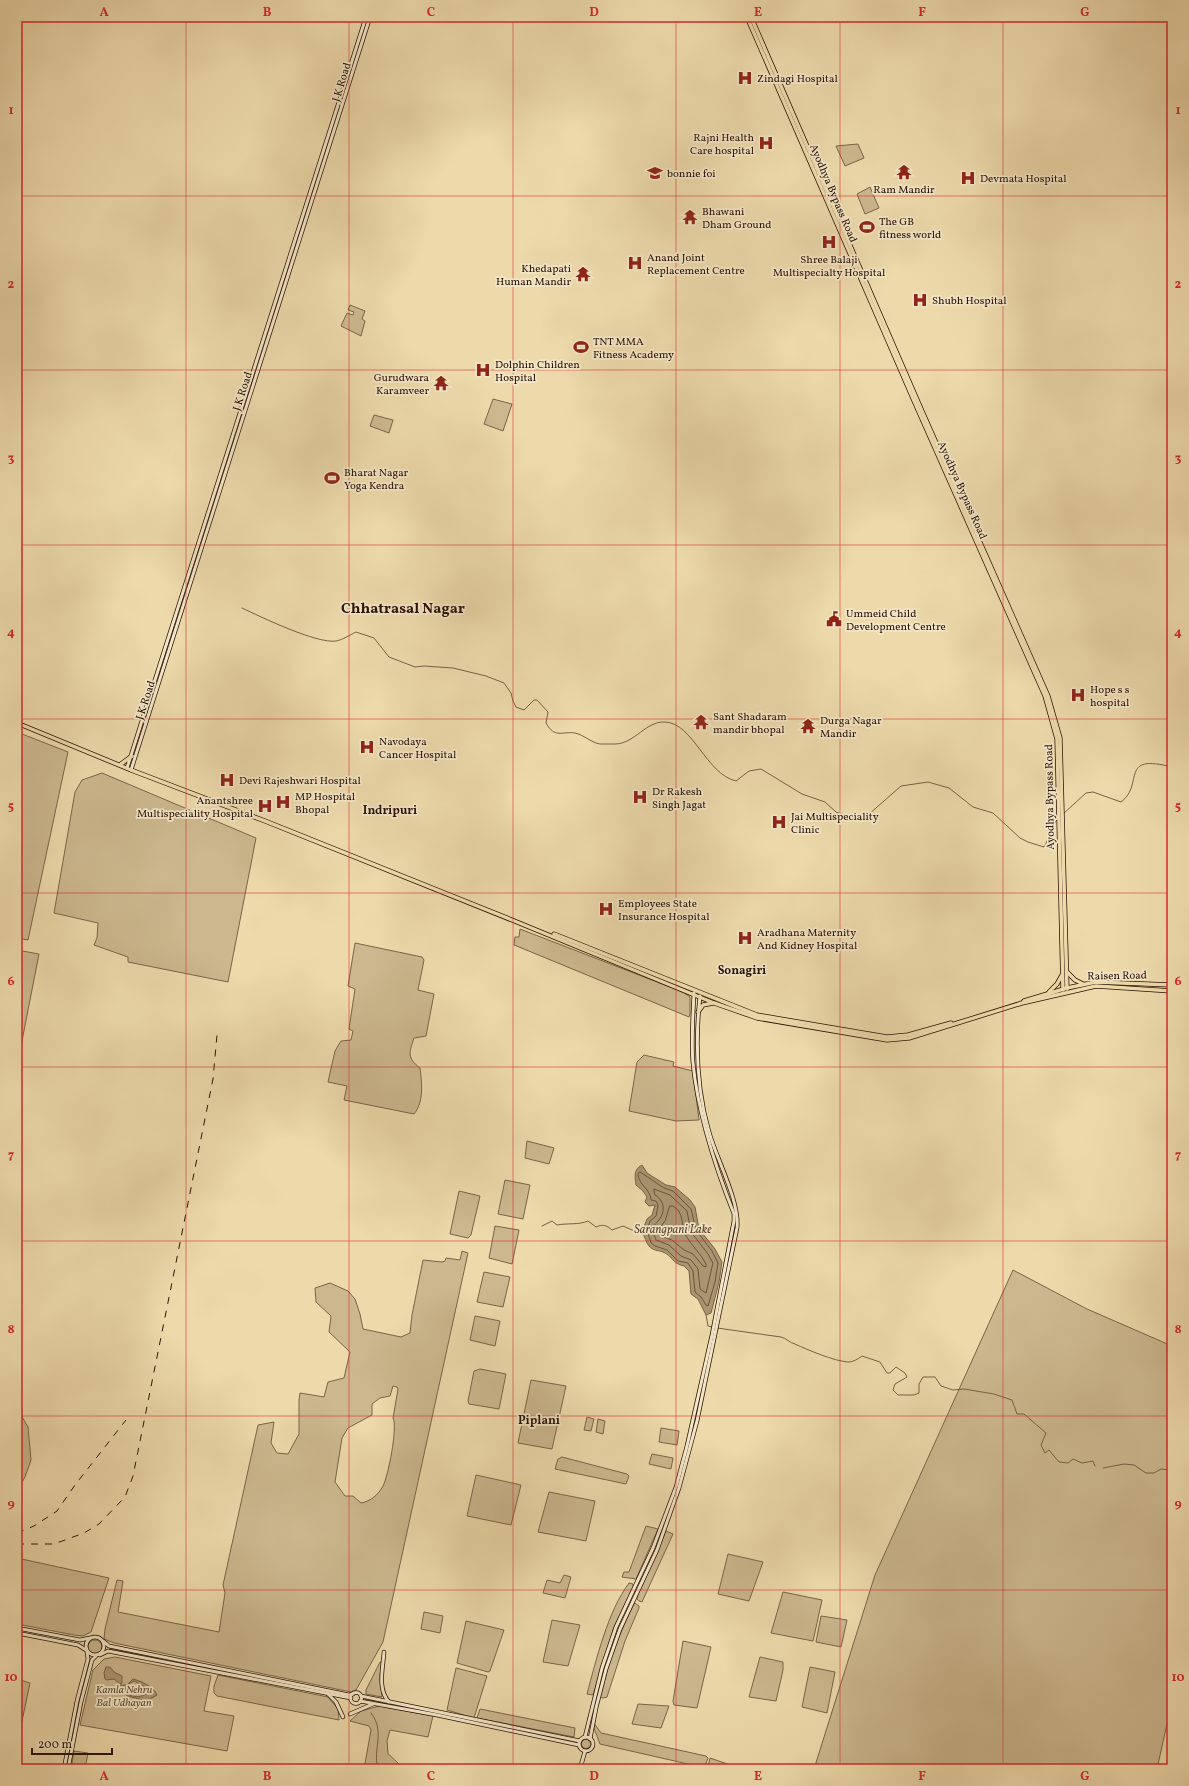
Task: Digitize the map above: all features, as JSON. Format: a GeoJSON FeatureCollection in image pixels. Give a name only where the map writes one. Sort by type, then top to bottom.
{"type":"FeatureCollection","features":[{"type":"Feature","properties":{"kind":"main road","name":"J K Road"},"geometry":{"type":"LineString","coordinates":[[130,768],[366,17]]}},
{"type":"Feature","properties":{"kind":"main road","name":"J K Road"},"geometry":{"type":"LineString","coordinates":[[130,768],[132,756],[370,17]]}},
{"type":"Feature","properties":{"kind":"main road","name":"Ayodhya Bypass Road"},"geometry":{"type":"LineString","coordinates":[[747,17],[782,91]]}},
{"type":"Feature","properties":{"kind":"main road","name":"Ayodhya Bypass Road"},"geometry":{"type":"LineString","coordinates":[[751,17],[918,402],[1042,680],[1059,731],[1065,990]]}},
{"type":"Feature","properties":{"kind":"main road"},"geometry":{"type":"LineString","coordinates":[[17,722],[130,768]]}},
{"type":"Feature","properties":{"kind":"main road"},"geometry":{"type":"LineString","coordinates":[[17,722],[694,992],[714,1003],[757,1018],[887,1040],[909,1038],[1065,990]]}},
{"type":"Feature","properties":{"kind":"main road"},"geometry":{"type":"LineString","coordinates":[[120,764],[132,756]]}},
{"type":"Feature","properties":{"kind":"main road"},"geometry":{"type":"LineString","coordinates":[[1049,993],[1065,972],[1075,980],[1085,984]]}},
{"type":"Feature","properties":{"kind":"main road","name":"Raisen Road"},"geometry":{"type":"LineString","coordinates":[[1065,990],[1096,982],[1172,984]]}},
{"type":"Feature","properties":{"kind":"main road"},"geometry":{"type":"LineString","coordinates":[[1152,991],[1153,984]]}},
{"type":"Feature","properties":{"kind":"main road","name":"Raisen Road"},"geometry":{"type":"LineString","coordinates":[[1065,990],[1096,986],[1113,986],[1152,991],[1172,991]]}},
{"type":"Feature","properties":{"kind":"main road"},"geometry":{"type":"LineString","coordinates":[[700,995],[757,1015],[886,1037],[908,1035],[1049,993],[1065,990]]}},
{"type":"Feature","properties":{"kind":"main road"},"geometry":{"type":"LineString","coordinates":[[585,1751],[592,1748],[593,1743],[590,1739],[606,1669],[620,1629],[657,1550],[679,1488],[691,1447],[714,1335],[715,1320],[735,1217],[705,1126],[695,1059],[694,992]]}},
{"type":"Feature","properties":{"kind":"main road"},"geometry":{"type":"LineString","coordinates":[[585,1738],[602,1668],[616,1627],[653,1548],[676,1487],[718,1323],[738,1218],[738,1212],[714,1148],[705,1116],[695,1059],[700,995]]}},
{"type":"Feature","properties":{"kind":"main road"},"geometry":{"type":"LineString","coordinates":[[698,1012],[703,1005],[714,1003]]}},
{"type":"Feature","properties":{"kind":"main road"},"geometry":{"type":"LineString","coordinates":[[17,1628],[80,1640],[98,1638],[109,1646],[349,1695],[357,1693],[361,1696],[579,1745],[581,1749],[585,1751]]}},
{"type":"Feature","properties":{"kind":"main road"},"geometry":{"type":"LineString","coordinates":[[17,1633],[78,1645],[86,1651],[98,1655],[108,1651],[351,1698],[354,1703],[360,1701],[437,1713],[580,1741],[585,1738],[590,1739]]}},
{"type":"Feature","properties":{"kind":"main road"},"geometry":{"type":"LineString","coordinates":[[68,1769],[88,1659],[86,1642],[90,1638]]}},
{"type":"Feature","properties":{"kind":"main road"},"geometry":{"type":"LineString","coordinates":[[64,1769],[77,1701],[92,1660],[103,1650],[103,1642]]}},
{"type":"Feature","properties":{"kind":"main road"},"geometry":{"type":"LineString","coordinates":[[384,1652],[382,1687],[385,1698],[389,1702]]}},
{"type":"Feature","properties":{"kind":"main road"},"geometry":{"type":"LineString","coordinates":[[328,1694],[336,1702],[343,1717]]}},
{"type":"Feature","properties":{"kind":"main road"},"geometry":{"type":"LineString","coordinates":[[351,1698],[353,1694]]}},
{"type":"Feature","properties":{"kind":"main road"},"geometry":{"type":"LineString","coordinates":[[360,1701],[361,1696]]}},
{"type":"Feature","properties":{"kind":"main road"},"geometry":{"type":"LineString","coordinates":[[350,1714],[375,1703]]}},
{"type":"Feature","properties":{"kind":"main road"},"geometry":{"type":"LineString","coordinates":[[579,1745],[580,1741]]}},
{"type":"Feature","properties":{"kind":"main road"},"geometry":{"type":"LineString","coordinates":[[580,1769],[585,1751]]}},
{"type":"Feature","properties":{"kind":"green space"},"geometry":{"type":"Polygon","coordinates":[[[858,144],[864,158],[845,166],[836,146],[858,144]]]}},
{"type":"Feature","properties":{"kind":"green space"},"geometry":{"type":"Polygon","coordinates":[[[870,187],[879,208],[865,214],[857,194],[870,187]]]}},
{"type":"Feature","properties":{"kind":"green space"},"geometry":{"type":"Polygon","coordinates":[[[350,305],[365,311],[362,319],[365,321],[361,336],[341,326],[347,313],[353,315],[354,312],[348,310],[350,305]]]}},
{"type":"Feature","properties":{"kind":"green space"},"geometry":{"type":"Polygon","coordinates":[[[493,399],[512,404],[503,431],[484,424],[493,399]]]}},
{"type":"Feature","properties":{"kind":"green space"},"geometry":{"type":"Polygon","coordinates":[[[374,415],[393,420],[389,433],[370,426],[374,415]]]}},
{"type":"Feature","properties":{"kind":"green space"},"geometry":{"type":"Polygon","coordinates":[[[17,732],[68,752],[28,940],[17,938],[17,732]]]}},
{"type":"Feature","properties":{"kind":"green space"},"geometry":{"type":"Polygon","coordinates":[[[102,773],[256,838],[228,982],[128,962],[128,957],[94,945],[97,938],[98,923],[54,913],[75,792],[82,780],[102,773]]]}},
{"type":"Feature","properties":{"kind":"green space"},"geometry":{"type":"Polygon","coordinates":[[[520,929],[683,992],[690,997],[689,1017],[514,945],[515,937],[519,937],[520,929]]]}},
{"type":"Feature","properties":{"kind":"green space"},"geometry":{"type":"Polygon","coordinates":[[[355,943],[422,957],[424,960],[418,990],[434,994],[426,1036],[414,1038],[410,1051],[411,1058],[420,1068],[422,1092],[419,1104],[414,1114],[344,1100],[347,1086],[328,1082],[335,1051],[341,1041],[351,1040],[353,1031],[349,1029],[355,989],[348,986],[355,943]]]}},
{"type":"Feature","properties":{"kind":"green space"},"geometry":{"type":"Polygon","coordinates":[[[17,950],[39,954],[20,1051],[17,1050],[17,950]]]}},
{"type":"Feature","properties":{"kind":"green space"},"geometry":{"type":"Polygon","coordinates":[[[644,1055],[674,1062],[673,1066],[693,1071],[699,1120],[676,1121],[629,1111],[637,1062],[644,1055]]]}},
{"type":"Feature","properties":{"kind":"green space"},"geometry":{"type":"Polygon","coordinates":[[[527,1141],[554,1148],[549,1164],[525,1158],[527,1141]]]}},
{"type":"Feature","properties":{"kind":"green space"},"geometry":{"type":"Polygon","coordinates":[[[505,1180],[530,1185],[523,1219],[498,1214],[505,1180]]]}},
{"type":"Feature","properties":{"kind":"green space"},"geometry":{"type":"Polygon","coordinates":[[[459,1191],[480,1196],[471,1235],[468,1238],[450,1234],[459,1191]]]}},
{"type":"Feature","properties":{"kind":"green space"},"geometry":{"type":"Polygon","coordinates":[[[495,1226],[519,1230],[512,1264],[489,1258],[495,1226]]]}},
{"type":"Feature","properties":{"kind":"green space"},"geometry":{"type":"Polygon","coordinates":[[[462,1251],[468,1253],[383,1642],[356,1690],[351,1692],[114,1643],[104,1639],[117,1580],[123,1581],[118,1612],[219,1632],[225,1593],[223,1585],[258,1425],[274,1422],[271,1443],[277,1453],[288,1454],[299,1434],[300,1393],[324,1397],[328,1382],[344,1378],[350,1352],[329,1332],[331,1316],[316,1302],[315,1288],[330,1283],[348,1291],[355,1299],[363,1329],[401,1337],[410,1333],[423,1260],[442,1262],[445,1261],[446,1258],[460,1260],[462,1251]],[[393,1386],[390,1396],[380,1398],[372,1404],[372,1415],[348,1428],[342,1438],[335,1482],[345,1496],[353,1496],[361,1503],[368,1501],[376,1495],[385,1481],[390,1463],[393,1441],[393,1418],[398,1389],[397,1387],[393,1386]]]}},
{"type":"Feature","properties":{"kind":"green space"},"geometry":{"type":"Polygon","coordinates":[[[1013,1270],[1087,1309],[1172,1346],[1172,1701],[1157,1769],[814,1769],[875,1575],[1013,1270]]]}},
{"type":"Feature","properties":{"kind":"green space"},"geometry":{"type":"Polygon","coordinates":[[[484,1272],[510,1277],[503,1307],[477,1302],[484,1272]]]}},
{"type":"Feature","properties":{"kind":"green space"},"geometry":{"type":"Polygon","coordinates":[[[475,1316],[500,1321],[495,1346],[470,1340],[475,1316]]]}},
{"type":"Feature","properties":{"kind":"green space"},"geometry":{"type":"Polygon","coordinates":[[[480,1369],[506,1374],[499,1409],[469,1404],[468,1401],[474,1371],[480,1369]]]}},
{"type":"Feature","properties":{"kind":"green space"},"geometry":{"type":"Polygon","coordinates":[[[531,1380],[566,1386],[552,1449],[518,1443],[531,1380]]]}},
{"type":"Feature","properties":{"kind":"green space"},"geometry":{"type":"Polygon","coordinates":[[[17,1408],[28,1427],[31,1460],[25,1477],[17,1491],[17,1408]]]}},
{"type":"Feature","properties":{"kind":"green space"},"geometry":{"type":"Polygon","coordinates":[[[587,1417],[594,1419],[591,1431],[584,1430],[587,1417]]]}},
{"type":"Feature","properties":{"kind":"green space"},"geometry":{"type":"Polygon","coordinates":[[[598,1419],[605,1421],[603,1434],[596,1432],[598,1419]]]}},
{"type":"Feature","properties":{"kind":"green space"},"geometry":{"type":"Polygon","coordinates":[[[661,1428],[679,1431],[677,1445],[659,1442],[661,1428]]]}},
{"type":"Feature","properties":{"kind":"green space"},"geometry":{"type":"Polygon","coordinates":[[[652,1454],[673,1458],[671,1469],[649,1464],[652,1454]]]}},
{"type":"Feature","properties":{"kind":"green space"},"geometry":{"type":"Polygon","coordinates":[[[562,1457],[627,1474],[629,1476],[626,1484],[555,1469],[558,1459],[562,1457]]]}},
{"type":"Feature","properties":{"kind":"green space"},"geometry":{"type":"Polygon","coordinates":[[[476,1475],[521,1485],[511,1525],[467,1516],[476,1475]]]}},
{"type":"Feature","properties":{"kind":"green space"},"geometry":{"type":"Polygon","coordinates":[[[549,1492],[595,1501],[586,1541],[538,1532],[549,1492]]]}},
{"type":"Feature","properties":{"kind":"green space"},"geometry":{"type":"Polygon","coordinates":[[[646,1526],[658,1529],[636,1579],[622,1577],[624,1572],[629,1572],[646,1526]]]}},
{"type":"Feature","properties":{"kind":"green space"},"geometry":{"type":"Polygon","coordinates":[[[666,1531],[673,1534],[642,1602],[639,1601],[637,1599],[638,1595],[666,1531]]]}},
{"type":"Feature","properties":{"kind":"green space"},"geometry":{"type":"Polygon","coordinates":[[[728,1554],[763,1562],[749,1601],[718,1594],[728,1554]]]}},
{"type":"Feature","properties":{"kind":"green space"},"geometry":{"type":"Polygon","coordinates":[[[17,1558],[109,1578],[91,1632],[83,1636],[17,1624],[17,1558]]]}},
{"type":"Feature","properties":{"kind":"green space"},"geometry":{"type":"Polygon","coordinates":[[[564,1575],[571,1577],[565,1598],[543,1593],[547,1580],[560,1583],[564,1575]]]}},
{"type":"Feature","properties":{"kind":"green space"},"geometry":{"type":"Polygon","coordinates":[[[629,1583],[633,1584],[633,1587],[614,1627],[593,1695],[587,1694],[609,1621],[615,1607],[629,1583]]]}},
{"type":"Feature","properties":{"kind":"green space"},"geometry":{"type":"Polygon","coordinates":[[[783,1592],[822,1600],[813,1641],[771,1633],[783,1592]]]}},
{"type":"Feature","properties":{"kind":"green space"},"geometry":{"type":"Polygon","coordinates":[[[635,1603],[639,1606],[639,1608],[625,1641],[607,1697],[600,1697],[614,1649],[635,1603]]]}},
{"type":"Feature","properties":{"kind":"green space"},"geometry":{"type":"Polygon","coordinates":[[[424,1612],[443,1616],[440,1633],[421,1629],[424,1612]]]}},
{"type":"Feature","properties":{"kind":"green space"},"geometry":{"type":"Polygon","coordinates":[[[821,1616],[847,1620],[841,1647],[816,1642],[821,1616]]]}},
{"type":"Feature","properties":{"kind":"green space"},"geometry":{"type":"Polygon","coordinates":[[[552,1620],[580,1625],[568,1666],[543,1662],[552,1620]]]}},
{"type":"Feature","properties":{"kind":"green space"},"geometry":{"type":"Polygon","coordinates":[[[466,1621],[504,1630],[490,1671],[488,1672],[457,1663],[466,1621]]]}},
{"type":"Feature","properties":{"kind":"green space"},"geometry":{"type":"Polygon","coordinates":[[[92,1640],[98,1640],[102,1644],[102,1650],[98,1654],[92,1654],[88,1650],[88,1644],[92,1640]]]}},
{"type":"Feature","properties":{"kind":"green space"},"geometry":{"type":"Polygon","coordinates":[[[683,1641],[711,1647],[697,1708],[674,1705],[673,1701],[683,1641]]]}},
{"type":"Feature","properties":{"kind":"green space"},"geometry":{"type":"Polygon","coordinates":[[[110,1649],[211,1668],[211,1669],[110,1649]]]}},
{"type":"Feature","properties":{"kind":"green space","name":"Kamla Nehru Bal Udhayan"},"geometry":{"type":"Polygon","coordinates":[[[115,1657],[211,1676],[204,1711],[234,1716],[227,1751],[80,1725],[93,1670],[104,1659],[115,1657]]]}},
{"type":"Feature","properties":{"kind":"green space"},"geometry":{"type":"Polygon","coordinates":[[[760,1657],[783,1662],[783,1670],[776,1701],[749,1697],[760,1657]]]}},
{"type":"Feature","properties":{"kind":"green space"},"geometry":{"type":"Polygon","coordinates":[[[380,1662],[382,1662],[380,1676],[382,1697],[366,1694],[366,1690],[380,1662]]]}},
{"type":"Feature","properties":{"kind":"green space"},"geometry":{"type":"Polygon","coordinates":[[[810,1667],[835,1672],[827,1713],[802,1707],[810,1667]]]}},
{"type":"Feature","properties":{"kind":"green space"},"geometry":{"type":"Polygon","coordinates":[[[456,1668],[487,1676],[474,1718],[447,1710],[456,1668]]]}},
{"type":"Feature","properties":{"kind":"green space"},"geometry":{"type":"Polygon","coordinates":[[[218,1675],[328,1697],[338,1709],[339,1720],[217,1696],[214,1693],[214,1686],[218,1675]]]}},
{"type":"Feature","properties":{"kind":"green space"},"geometry":{"type":"Polygon","coordinates":[[[17,1679],[30,1683],[17,1745],[17,1679]]]}},
{"type":"Feature","properties":{"kind":"green space"},"geometry":{"type":"Polygon","coordinates":[[[365,1699],[435,1713],[365,1700],[365,1699]]]}},
{"type":"Feature","properties":{"kind":"green space"},"geometry":{"type":"Polygon","coordinates":[[[638,1704],[669,1706],[661,1728],[632,1724],[638,1704]]]}},
{"type":"Feature","properties":{"kind":"green space"},"geometry":{"type":"Polygon","coordinates":[[[380,1706],[433,1716],[428,1737],[390,1730],[387,1741],[388,1754],[401,1766],[407,1769],[364,1769],[371,1730],[369,1726],[350,1721],[361,1711],[380,1706]]]}},
{"type":"Feature","properties":{"kind":"green space"},"geometry":{"type":"Polygon","coordinates":[[[480,1709],[575,1728],[574,1737],[477,1718],[480,1709]]]}},
{"type":"Feature","properties":{"kind":"green space"},"geometry":{"type":"Polygon","coordinates":[[[476,1721],[577,1742],[576,1743],[476,1721]]]}},
{"type":"Feature","properties":{"kind":"green space"},"geometry":{"type":"Polygon","coordinates":[[[594,1723],[601,1733],[706,1756],[708,1758],[705,1766],[701,1767],[600,1744],[594,1728],[594,1723]]]}},
{"type":"Feature","properties":{"kind":"green space"},"geometry":{"type":"Polygon","coordinates":[[[584,1740],[588,1740],[590,1744],[588,1748],[584,1748],[582,1746],[582,1742],[584,1740]]]}},
{"type":"Feature","properties":{"kind":"green space"},"geometry":{"type":"Polygon","coordinates":[[[74,1751],[88,1753],[85,1769],[71,1769],[74,1751]]]}},
{"type":"Feature","properties":{"kind":"green space"},"geometry":{"type":"Polygon","coordinates":[[[710,1758],[742,1769],[710,1769],[708,1767],[710,1758]]]}},
{"type":"Feature","properties":{"kind":"water","name":"Sarangpani Lake"},"geometry":{"type":"Polygon","coordinates":[[[642,1165],[647,1173],[666,1185],[675,1187],[690,1200],[695,1207],[699,1229],[715,1249],[722,1262],[719,1282],[711,1313],[706,1315],[698,1299],[691,1294],[689,1271],[663,1252],[652,1249],[647,1243],[642,1232],[647,1219],[652,1215],[655,1205],[649,1206],[645,1202],[647,1197],[636,1185],[636,1171],[642,1165]]]}},
{"type":"Feature","properties":{"kind":"water"},"geometry":{"type":"Polygon","coordinates":[[[106,1667],[110,1667],[114,1672],[122,1676],[122,1683],[120,1684],[114,1679],[105,1679],[104,1673],[106,1667]]]}},
{"type":"Feature","properties":{"kind":"water"},"geometry":{"type":"Polygon","coordinates":[[[133,1679],[136,1680],[150,1687],[157,1695],[145,1702],[140,1699],[127,1696],[120,1685],[127,1685],[133,1679]],[[134,1681],[126,1688],[126,1693],[131,1696],[138,1697],[147,1694],[149,1689],[134,1681]]]}},
{"type":"Feature","properties":{"kind":"waterway"},"geometry":{"type":"LineString","coordinates":[[242,608],[289,629],[327,641],[343,639],[356,632],[374,638],[389,657],[415,667],[424,666],[453,668],[486,676],[504,683],[511,693],[516,707],[524,710],[534,700],[537,700],[548,712],[546,723],[549,728],[556,733],[575,733],[600,744],[616,744],[623,743],[646,728],[658,723],[665,722],[675,725],[692,739],[716,769],[725,776],[736,781],[749,771],[761,769],[802,794],[825,802],[836,812],[850,817],[868,815],[901,786],[928,782],[949,788],[973,807],[993,813],[1020,838],[1044,847],[1053,825],[1058,819]]}},
{"type":"Feature","properties":{"kind":"waterway"},"geometry":{"type":"LineString","coordinates":[[1063,814],[1086,793],[1093,792],[1121,802],[1128,795],[1132,787],[1135,772],[1138,767],[1145,764],[1172,767]]}},
{"type":"Feature","properties":{"kind":"waterway"},"geometry":{"type":"LineString","coordinates":[[542,1226],[552,1221],[557,1225],[588,1221],[596,1227],[604,1226],[612,1230],[623,1226],[639,1233],[642,1232]]}},
{"type":"Feature","properties":{"kind":"waterway"},"geometry":{"type":"LineString","coordinates":[[706,1315],[708,1326],[712,1327]]}},
{"type":"Feature","properties":{"kind":"waterway"},"geometry":{"type":"LineString","coordinates":[[717,1328],[785,1338],[814,1352],[842,1361],[848,1362],[862,1356],[880,1362],[887,1373],[890,1373],[896,1367],[905,1373],[907,1377],[895,1384],[893,1390],[898,1395],[914,1395],[919,1393],[919,1384],[923,1377],[935,1377],[941,1386],[953,1390],[964,1389],[994,1394],[1012,1400],[1017,1414],[1024,1414],[1046,1433],[1041,1445],[1045,1453],[1049,1450],[1059,1462],[1068,1463],[1073,1459],[1082,1463],[1093,1461],[1095,1466]]}},
{"type":"Feature","properties":{"kind":"waterway"},"geometry":{"type":"LineString","coordinates":[[1103,1468],[1124,1464],[1134,1465],[1146,1473],[1154,1473],[1161,1469],[1172,1470]]}},
{"type":"Feature","properties":{"kind":"waterway"},"geometry":{"type":"LineString","coordinates":[[371,1713],[378,1727],[376,1754],[378,1769]]}},
{"type":"Feature","properties":{"kind":"railway"},"geometry":{"type":"LineString","coordinates":[[17,1544],[54,1544],[84,1533],[99,1524],[125,1497],[133,1476],[213,1079],[217,1035]]}},
{"type":"Feature","properties":{"kind":"railway"},"geometry":{"type":"LineString","coordinates":[[17,1533],[34,1526],[57,1511],[75,1485],[126,1420]]}},
{"type":"Feature","properties":{"kind":"place","name":"Zindagi Hospital"},"geometry":{"type":"Point","coordinates":[745,78]}},
{"type":"Feature","properties":{"kind":"place","name":"Rajni Health Care hospital"},"geometry":{"type":"Point","coordinates":[766,143]}},
{"type":"Feature","properties":{"kind":"place","name":"Ram Mandir"},"geometry":{"type":"Point","coordinates":[904,172]}},
{"type":"Feature","properties":{"kind":"place","name":"bonnie foi"},"geometry":{"type":"Point","coordinates":[655,173]}},
{"type":"Feature","properties":{"kind":"place","name":"Devmata Hospital"},"geometry":{"type":"Point","coordinates":[968,178]}},
{"type":"Feature","properties":{"kind":"place","name":"Bhawani Dham Ground"},"geometry":{"type":"Point","coordinates":[690,217]}},
{"type":"Feature","properties":{"kind":"place","name":"The GB fitness world"},"geometry":{"type":"Point","coordinates":[867,227]}},
{"type":"Feature","properties":{"kind":"place","name":"Shree Balaji Multispecialty Hospital"},"geometry":{"type":"Point","coordinates":[829,242]}},
{"type":"Feature","properties":{"kind":"place","name":"Anand Joint Replacement Centre"},"geometry":{"type":"Point","coordinates":[635,263]}},
{"type":"Feature","properties":{"kind":"place","name":"Khedapati Human Mandir"},"geometry":{"type":"Point","coordinates":[583,274]}},
{"type":"Feature","properties":{"kind":"place","name":"Shubh Hospital"},"geometry":{"type":"Point","coordinates":[920,300]}},
{"type":"Feature","properties":{"kind":"place","name":"TNT MMA Fitness Academy"},"geometry":{"type":"Point","coordinates":[581,347]}},
{"type":"Feature","properties":{"kind":"place","name":"Dolphin Children Hospital"},"geometry":{"type":"Point","coordinates":[483,370]}},
{"type":"Feature","properties":{"kind":"place","name":"Gurudwara Karamveer"},"geometry":{"type":"Point","coordinates":[441,383]}},
{"type":"Feature","properties":{"kind":"place","name":"Bharat Nagar Yoga Kendra"},"geometry":{"type":"Point","coordinates":[332,478]}},
{"type":"Feature","properties":{"kind":"place","name":"Ummeid Child Development Centre"},"geometry":{"type":"Point","coordinates":[834,619]}},
{"type":"Feature","properties":{"kind":"place","name":"Hope s s hospital"},"geometry":{"type":"Point","coordinates":[1078,695]}},
{"type":"Feature","properties":{"kind":"place","name":"Sant Shadaram mandir bhopal"},"geometry":{"type":"Point","coordinates":[701,722]}},
{"type":"Feature","properties":{"kind":"place","name":"Durga Nagar Mandir"},"geometry":{"type":"Point","coordinates":[808,726]}},
{"type":"Feature","properties":{"kind":"place","name":"Navodaya Cancer Hospital"},"geometry":{"type":"Point","coordinates":[367,747]}},
{"type":"Feature","properties":{"kind":"place","name":"Devi Rajeshwari Hospital"},"geometry":{"type":"Point","coordinates":[227,780]}},
{"type":"Feature","properties":{"kind":"place","name":"Dr Rakesh Singh Jagat"},"geometry":{"type":"Point","coordinates":[640,797]}},
{"type":"Feature","properties":{"kind":"place","name":"MP Hospital Bhopal"},"geometry":{"type":"Point","coordinates":[283,802]}},
{"type":"Feature","properties":{"kind":"place","name":"Anantshree Multispeciality Hospital"},"geometry":{"type":"Point","coordinates":[265,806]}},
{"type":"Feature","properties":{"kind":"place","name":"Jai Multispeciality Clinic"},"geometry":{"type":"Point","coordinates":[779,822]}},
{"type":"Feature","properties":{"kind":"place","name":"Employees State Insurance Hospital"},"geometry":{"type":"Point","coordinates":[606,909]}},
{"type":"Feature","properties":{"kind":"place","name":"Aradhana Maternity And Kidney Hospital"},"geometry":{"type":"Point","coordinates":[745,938]}},
{"type":"Feature","properties":{"kind":"district","name":"Chhatrasal Nagar"},"geometry":{"type":"Point","coordinates":[403,608]}},
{"type":"Feature","properties":{"kind":"district","name":"Indripuri"},"geometry":{"type":"Point","coordinates":[390,810]}},
{"type":"Feature","properties":{"kind":"district","name":"Sonagiri"},"geometry":{"type":"Point","coordinates":[742,970]}},
{"type":"Feature","properties":{"kind":"district","name":"Piplani"},"geometry":{"type":"Point","coordinates":[539,1420]}}]}
